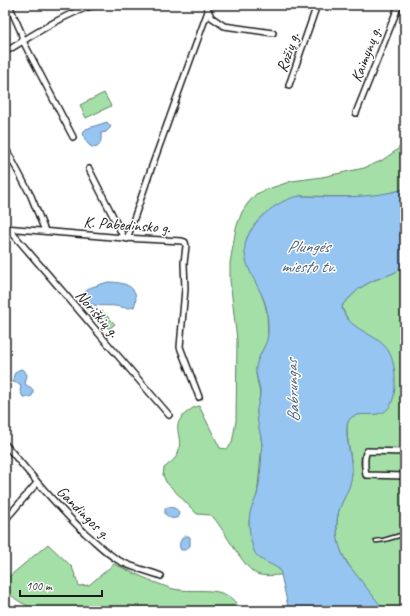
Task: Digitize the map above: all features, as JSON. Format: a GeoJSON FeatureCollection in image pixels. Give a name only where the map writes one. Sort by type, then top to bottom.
{"type":"FeatureCollection","features":[{"type":"Feature","properties":{"kind":"street"},"geometry":{"type":"LineString","coordinates":[[9,5],[21,32],[23,41],[73,138]]}},
{"type":"Feature","properties":{"kind":"street"},"geometry":{"type":"LineString","coordinates":[[5,52],[80,10],[94,5]]}},
{"type":"Feature","properties":{"kind":"street"},"geometry":{"type":"LineString","coordinates":[[206,5],[211,17],[224,26],[273,34]]}},
{"type":"Feature","properties":{"kind":"street","name":"Rožių g."},"geometry":{"type":"LineString","coordinates":[[289,85],[317,5]]}},
{"type":"Feature","properties":{"kind":"street","name":"Kaimynų g."},"geometry":{"type":"LineString","coordinates":[[356,113],[399,5]]}},
{"type":"Feature","properties":{"kind":"street"},"geometry":{"type":"LineString","coordinates":[[126,239],[208,11]]}},
{"type":"Feature","properties":{"kind":"street"},"geometry":{"type":"LineString","coordinates":[[5,147],[34,203],[45,231]]}},
{"type":"Feature","properties":{"kind":"street"},"geometry":{"type":"LineString","coordinates":[[89,170],[126,239]]}},
{"type":"Feature","properties":{"kind":"street","name":"K. Pabedinsko g."},"geometry":{"type":"LineString","coordinates":[[6,228],[126,239],[185,242],[185,290],[180,347],[199,397]]}},
{"type":"Feature","properties":{"kind":"street","name":"Noriškių g."},"geometry":{"type":"LineString","coordinates":[[6,228],[169,415]]}},
{"type":"Feature","properties":{"kind":"street","name":"Gandingos g."},"geometry":{"type":"LineString","coordinates":[[5,444],[37,483],[66,514],[107,553],[131,566],[161,576]]}},
{"type":"Feature","properties":{"kind":"street"},"geometry":{"type":"LineString","coordinates":[[405,452],[367,451],[365,454],[365,462],[366,475],[405,476]]}},
{"type":"Feature","properties":{"kind":"street"},"geometry":{"type":"LineString","coordinates":[[5,520],[37,483]]}},
{"type":"Feature","properties":{"kind":"lane"},"geometry":{"type":"LineString","coordinates":[[376,541],[405,534]]}},
{"type":"Feature","properties":{"kind":"green space"},"geometry":{"type":"Polygon","coordinates":[[[104,93],[111,106],[86,118],[80,105],[104,93]]]}},
{"type":"Feature","properties":{"kind":"green space"},"geometry":{"type":"Polygon","coordinates":[[[405,140],[405,189],[378,196],[300,196],[257,222],[247,238],[267,313],[268,335],[267,342],[258,360],[256,374],[260,394],[257,412],[262,444],[257,496],[252,508],[249,522],[254,550],[280,570],[282,575],[266,576],[257,574],[252,571],[241,558],[214,518],[210,515],[197,514],[166,482],[163,475],[164,468],[173,460],[178,452],[180,444],[178,430],[179,422],[185,414],[195,407],[199,406],[220,448],[227,449],[232,443],[236,421],[237,340],[230,280],[230,263],[236,228],[242,212],[256,194],[292,181],[322,177],[364,168],[381,161],[397,150],[405,140]]]}},
{"type":"Feature","properties":{"kind":"green space"},"geometry":{"type":"Polygon","coordinates":[[[405,265],[405,611],[385,611],[373,598],[346,561],[339,546],[337,537],[337,521],[340,507],[349,486],[352,472],[347,436],[348,422],[350,418],[356,415],[377,414],[357,328],[349,322],[342,308],[343,304],[360,288],[372,281],[394,273],[405,265]]]}},
{"type":"Feature","properties":{"kind":"green space"},"geometry":{"type":"Polygon","coordinates":[[[102,311],[115,324],[109,329],[97,316],[102,311]]]}},
{"type":"Feature","properties":{"kind":"green space"},"geometry":{"type":"Polygon","coordinates":[[[48,544],[72,567],[79,586],[89,585],[114,564],[154,582],[177,590],[218,592],[227,595],[235,601],[241,611],[30,611],[31,607],[16,600],[5,589],[5,580],[48,544]]]}},
{"type":"Feature","properties":{"kind":"water"},"geometry":{"type":"Polygon","coordinates":[[[107,122],[111,127],[106,132],[101,133],[99,145],[94,148],[90,146],[84,138],[83,132],[86,129],[107,122]]]}},
{"type":"Feature","properties":{"kind":"water","name":"Plungės miesto tv."},"geometry":{"type":"Polygon","coordinates":[[[405,189],[405,265],[394,273],[372,281],[360,288],[343,304],[342,308],[345,316],[350,322],[383,344],[388,350],[394,368],[394,396],[390,406],[384,412],[354,416],[347,424],[352,477],[337,520],[337,535],[347,563],[385,611],[289,611],[280,570],[256,555],[250,536],[249,519],[251,509],[257,495],[261,470],[262,450],[257,418],[260,387],[256,367],[268,337],[268,329],[265,303],[250,271],[245,255],[247,238],[256,223],[262,217],[276,205],[292,198],[300,196],[365,196],[405,189]]]}},
{"type":"Feature","properties":{"kind":"water"},"geometry":{"type":"Polygon","coordinates":[[[108,282],[125,284],[130,287],[135,294],[136,300],[134,307],[127,308],[97,305],[84,301],[83,297],[87,290],[108,282]]]}},
{"type":"Feature","properties":{"kind":"water"},"geometry":{"type":"Polygon","coordinates":[[[21,369],[24,370],[27,375],[25,384],[33,390],[31,397],[23,397],[20,391],[20,384],[13,382],[14,374],[21,369]]]}},
{"type":"Feature","properties":{"kind":"water"},"geometry":{"type":"Polygon","coordinates":[[[167,507],[177,510],[179,512],[178,517],[173,518],[165,514],[165,509],[167,507]]]}},
{"type":"Feature","properties":{"kind":"water"},"geometry":{"type":"Polygon","coordinates":[[[185,536],[190,537],[190,546],[185,550],[181,550],[180,542],[185,536]]]}},
{"type":"Feature","properties":{"kind":"water label","name":"Babrungas"},"geometry":{"type":"Point","coordinates":[292,391]}}]}
